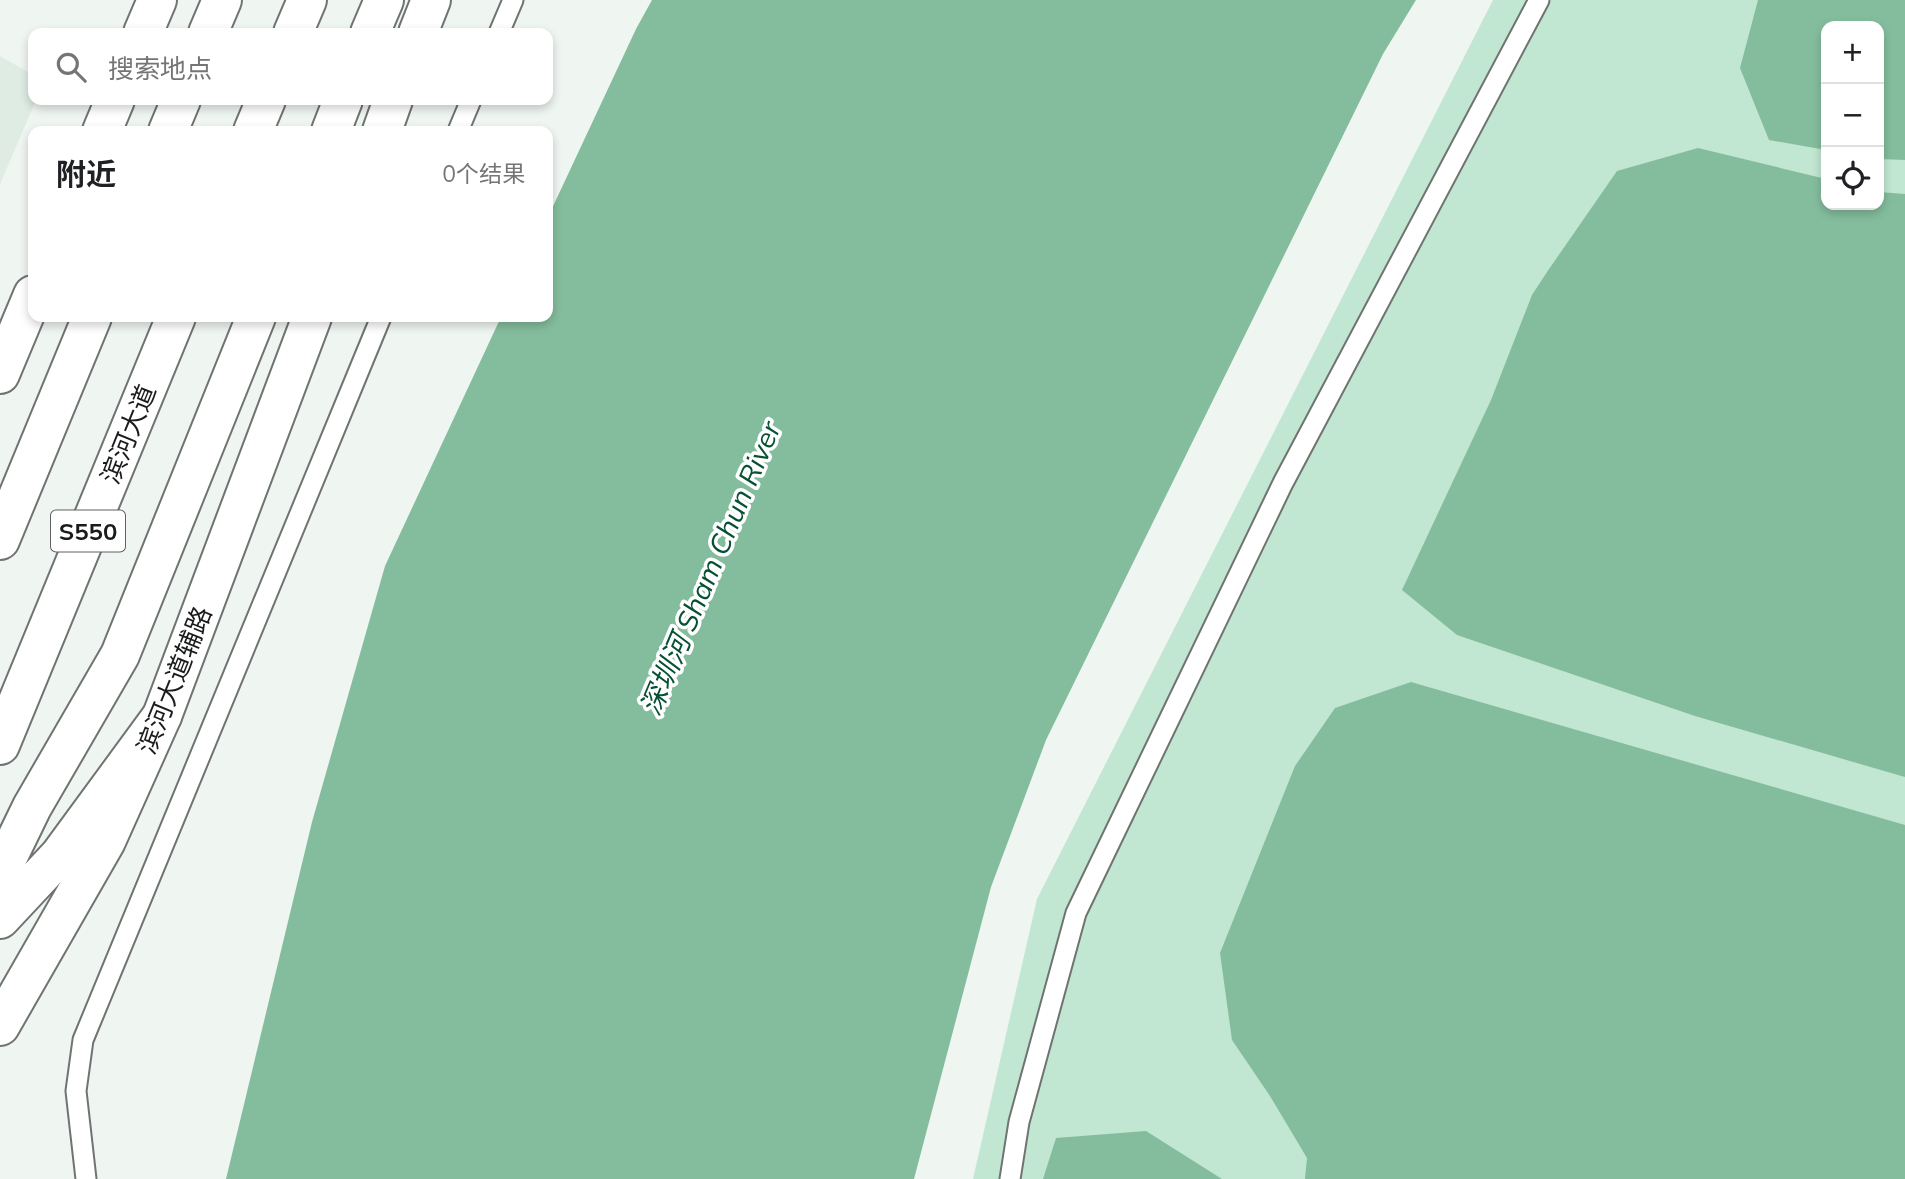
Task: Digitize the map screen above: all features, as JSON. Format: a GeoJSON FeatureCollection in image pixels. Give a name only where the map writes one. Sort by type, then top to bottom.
{"type":"FeatureCollection","features":[{"type":"Feature","properties":{"kind":"main road"},"geometry":{"type":"LineString","coordinates":[[145,28],[157,0]]}},
{"type":"Feature","properties":{"kind":"main road"},"geometry":{"type":"LineString","coordinates":[[210,28],[222,0]]}},
{"type":"Feature","properties":{"kind":"main road"},"geometry":{"type":"LineString","coordinates":[[295,28],[307,0]]}},
{"type":"Feature","properties":{"kind":"main road"},"geometry":{"type":"LineString","coordinates":[[372,28],[384,0]]}},
{"type":"Feature","properties":{"kind":"main road"},"geometry":{"type":"LineString","coordinates":[[420,28],[431,0]]}},
{"type":"Feature","properties":{"kind":"main road"},"geometry":{"type":"LineString","coordinates":[[104,126],[113,105]]}},
{"type":"Feature","properties":{"kind":"main road"},"geometry":{"type":"LineString","coordinates":[[170,126],[179,105]]}},
{"type":"Feature","properties":{"kind":"main road"},"geometry":{"type":"LineString","coordinates":[[255,126],[264,105]]}},
{"type":"Feature","properties":{"kind":"main road"},"geometry":{"type":"LineString","coordinates":[[333,126],[341,105]]}},
{"type":"Feature","properties":{"kind":"main road"},"geometry":{"type":"LineString","coordinates":[[384,126],[391,105]]}},
{"type":"Feature","properties":{"kind":"main road"},"geometry":{"type":"LineString","coordinates":[[0,374],[28,307]]}},
{"type":"Feature","properties":{"kind":"main road","name":"S550"},"geometry":{"type":"LineString","coordinates":[[0,540],[90,322]]}},
{"type":"Feature","properties":{"kind":"main road","name":"滨河大道"},"geometry":{"type":"LineString","coordinates":[[0,745],[174,322]]}},
{"type":"Feature","properties":{"kind":"main road"},"geometry":{"type":"LineString","coordinates":[[0,873],[32,807],[120,655],[254,322]]}},
{"type":"Feature","properties":{"kind":"main road","name":"滨河大道辅路"},"geometry":{"type":"LineString","coordinates":[[0,1026],[106,841],[162,716],[310,322]]}},
{"type":"Feature","properties":{"kind":"main road"},"geometry":{"type":"LineString","coordinates":[[0,919],[60,855],[162,716]]}},
{"type":"Feature","properties":{"kind":"lane"},"geometry":{"type":"LineString","coordinates":[[501,28],[513,0]]}},
{"type":"Feature","properties":{"kind":"lane"},"geometry":{"type":"LineString","coordinates":[[1010,1179],[1019,1122],[1076,913],[1283,483],[1539,0]]}},
{"type":"Feature","properties":{"kind":"lane"},"geometry":{"type":"LineString","coordinates":[[460,126],[469,105]]}},
{"type":"Feature","properties":{"kind":"lane"},"geometry":{"type":"LineString","coordinates":[[86,1179],[76,1091],[83,1040],[379,322]]}},
{"type":"Feature","properties":{"kind":"shaded area"},"geometry":{"type":"Polygon","coordinates":[[[1493,0],[1905,0],[1905,1179],[973,1179],[1037,899],[1493,0]]]}},
{"type":"Feature","properties":{"kind":"shaded area"},"geometry":{"type":"Polygon","coordinates":[[[0,56],[28,72],[28,105],[34,105],[0,184],[0,56]]]}},
{"type":"Feature","properties":{"kind":"water","name":"深圳河 Sham Chun River"},"geometry":{"type":"Polygon","coordinates":[[[652,0],[1416,0],[1383,54],[1046,740],[991,887],[914,1179],[226,1179],[312,822],[385,566],[499,322],[553,322],[553,206],[652,0]]]}},
{"type":"Feature","properties":{"kind":"water"},"geometry":{"type":"Polygon","coordinates":[[[1758,0],[1905,0],[1905,160],[1884,159],[1884,21],[1821,21],[1821,149],[1769,140],[1740,68],[1758,0]]]}},
{"type":"Feature","properties":{"kind":"water"},"geometry":{"type":"Polygon","coordinates":[[[1698,148],[1821,178],[1821,210],[1884,210],[1884,192],[1905,194],[1905,777],[1695,716],[1457,635],[1402,590],[1491,400],[1532,295],[1617,171],[1698,148]]]}},
{"type":"Feature","properties":{"kind":"water"},"geometry":{"type":"Polygon","coordinates":[[[1411,682],[1905,825],[1905,1179],[1305,1179],[1307,1158],[1232,1040],[1220,953],[1295,766],[1335,708],[1411,682]]]}},
{"type":"Feature","properties":{"kind":"water"},"geometry":{"type":"Polygon","coordinates":[[[1146,1131],[1222,1179],[1043,1179],[1056,1138],[1146,1131]]]}}]}
